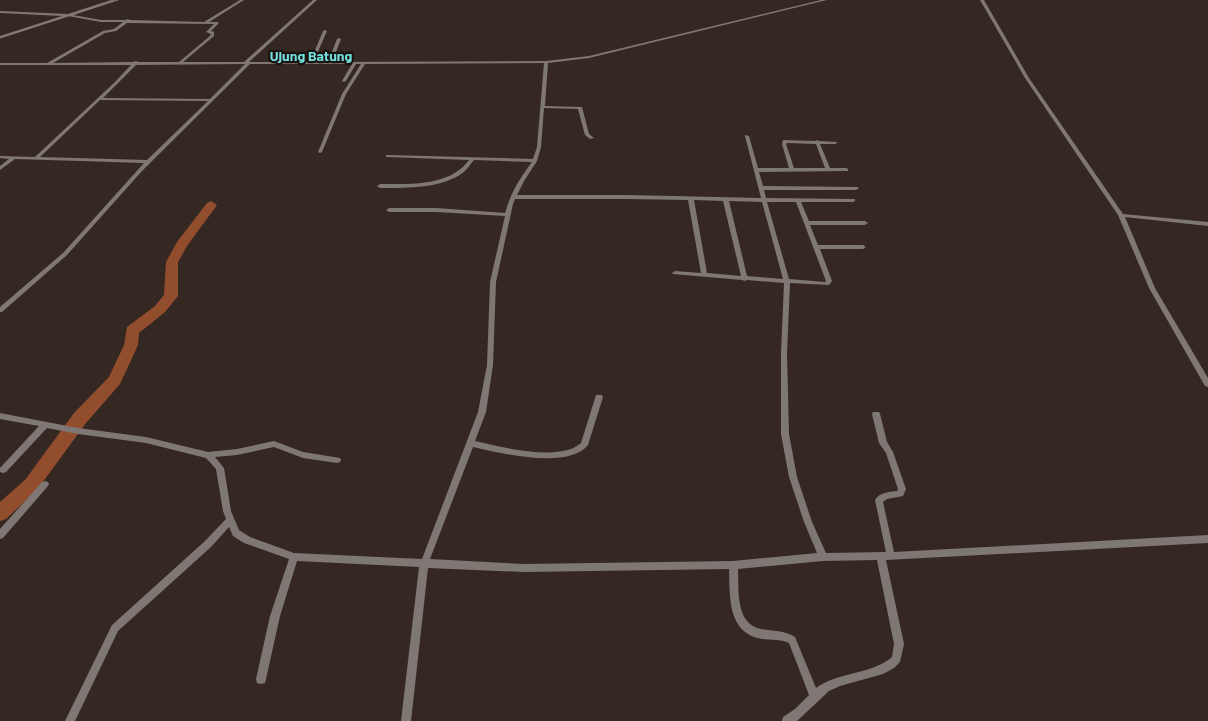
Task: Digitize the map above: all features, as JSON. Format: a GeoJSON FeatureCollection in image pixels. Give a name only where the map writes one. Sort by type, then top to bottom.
{"type":"FeatureCollection","features":[{"type":"Feature","properties":{"kind":"street"},"geometry":{"type":"LineString","coordinates":[[0,37],[114,0]]}},
{"type":"Feature","properties":{"kind":"street"},"geometry":{"type":"LineString","coordinates":[[205,22],[242,0]]}},
{"type":"Feature","properties":{"kind":"street"},"geometry":{"type":"LineString","coordinates":[[0,310],[65,254],[148,162],[315,0]]}},
{"type":"Feature","properties":{"kind":"street"},"geometry":{"type":"LineString","coordinates":[[0,64],[136,62],[247,64],[319,62],[546,62],[589,57],[825,0]]}},
{"type":"Feature","properties":{"kind":"street"},"geometry":{"type":"LineString","coordinates":[[982,0],[1027,78],[1121,215],[1152,288],[1208,384]]}},
{"type":"Feature","properties":{"kind":"street"},"geometry":{"type":"LineString","coordinates":[[0,12],[69,14],[94,20],[205,22],[218,24],[208,32],[213,34],[180,63]]}},
{"type":"Feature","properties":{"kind":"street"},"geometry":{"type":"LineString","coordinates":[[49,63],[104,32],[115,30],[128,20]]}},
{"type":"Feature","properties":{"kind":"street"},"geometry":{"type":"LineString","coordinates":[[319,62],[321,57],[315,54],[324,32]]}},
{"type":"Feature","properties":{"kind":"street"},"geometry":{"type":"LineString","coordinates":[[330,62],[339,39]]}},
{"type":"Feature","properties":{"kind":"street"},"geometry":{"type":"LineString","coordinates":[[37,157],[136,62]]}},
{"type":"Feature","properties":{"kind":"street"},"geometry":{"type":"LineString","coordinates":[[406,721],[424,564],[482,412],[488,379],[493,282],[507,215],[513,197],[536,161],[539,147],[546,62]]}},
{"type":"Feature","properties":{"kind":"street"},"geometry":{"type":"LineString","coordinates":[[344,81],[355,63]]}},
{"type":"Feature","properties":{"kind":"street"},"geometry":{"type":"LineString","coordinates":[[320,152],[344,94],[364,63]]}},
{"type":"Feature","properties":{"kind":"street"},"geometry":{"type":"LineString","coordinates":[[99,99],[211,100]]}},
{"type":"Feature","properties":{"kind":"street"},"geometry":{"type":"LineString","coordinates":[[543,106],[580,108],[587,135],[592,138]]}},
{"type":"Feature","properties":{"kind":"street"},"geometry":{"type":"LineString","coordinates":[[747,136],[787,282],[784,353],[785,434],[793,477],[808,522],[823,557]]}},
{"type":"Feature","properties":{"kind":"street"},"geometry":{"type":"LineString","coordinates":[[792,170],[784,141],[835,143]]}},
{"type":"Feature","properties":{"kind":"street"},"geometry":{"type":"LineString","coordinates":[[816,141],[828,170]]}},
{"type":"Feature","properties":{"kind":"street"},"geometry":{"type":"LineString","coordinates":[[388,156],[536,161]]}},
{"type":"Feature","properties":{"kind":"street"},"geometry":{"type":"LineString","coordinates":[[0,157],[148,162]]}},
{"type":"Feature","properties":{"kind":"street"},"geometry":{"type":"LineString","coordinates":[[0,168],[14,157]]}},
{"type":"Feature","properties":{"kind":"street"},"geometry":{"type":"LineString","coordinates":[[380,186],[409,186],[443,180],[467,168],[472,159]]}},
{"type":"Feature","properties":{"kind":"street"},"geometry":{"type":"LineString","coordinates":[[756,170],[846,170]]}},
{"type":"Feature","properties":{"kind":"street"},"geometry":{"type":"LineString","coordinates":[[761,188],[856,188]]}},
{"type":"Feature","properties":{"kind":"street"},"geometry":{"type":"LineString","coordinates":[[513,197],[628,196],[726,200],[853,200]]}},
{"type":"Feature","properties":{"kind":"street"},"geometry":{"type":"LineString","coordinates":[[691,199],[704,275]]}},
{"type":"Feature","properties":{"kind":"street"},"geometry":{"type":"LineString","coordinates":[[726,200],[744,279]]}},
{"type":"Feature","properties":{"kind":"street"},"geometry":{"type":"LineString","coordinates":[[675,273],[787,282],[828,283],[817,247],[798,200]]}},
{"type":"Feature","properties":{"kind":"street"},"geometry":{"type":"LineString","coordinates":[[389,210],[436,210],[507,215]]}},
{"type":"Feature","properties":{"kind":"street"},"geometry":{"type":"LineString","coordinates":[[1121,215],[1208,224]]}},
{"type":"Feature","properties":{"kind":"street"},"geometry":{"type":"LineString","coordinates":[[807,223],[865,223]]}},
{"type":"Feature","properties":{"kind":"street"},"geometry":{"type":"LineString","coordinates":[[817,247],[862,248]]}},
{"type":"Feature","properties":{"kind":"street"},"geometry":{"type":"LineString","coordinates":[[471,443],[537,455],[553,455],[576,450],[584,445],[599,398]]}},
{"type":"Feature","properties":{"kind":"street"},"geometry":{"type":"LineString","coordinates":[[787,721],[797,714],[814,696],[831,684],[886,668],[897,659],[899,644],[879,500],[884,496],[900,494],[902,489],[889,452],[882,442],[876,414]]}},
{"type":"Feature","properties":{"kind":"street"},"geometry":{"type":"LineString","coordinates":[[0,416],[45,425],[146,440],[208,455],[237,452],[274,444],[303,455],[337,460]]}},
{"type":"Feature","properties":{"kind":"street"},"geometry":{"type":"LineString","coordinates":[[1,471],[45,425]]}},
{"type":"Feature","properties":{"kind":"street"},"geometry":{"type":"LineString","coordinates":[[208,455],[220,468],[230,521],[236,533],[247,540],[294,557],[524,568],[733,566],[823,557],[886,556],[1208,539]]}},
{"type":"Feature","properties":{"kind":"street"},"geometry":{"type":"LineString","coordinates":[[0,535],[45,484]]}},
{"type":"Feature","properties":{"kind":"street"},"geometry":{"type":"LineString","coordinates":[[70,721],[115,628],[208,544],[230,521]]}},
{"type":"Feature","properties":{"kind":"street"},"geometry":{"type":"LineString","coordinates":[[261,679],[275,616],[294,557]]}},
{"type":"Feature","properties":{"kind":"street"},"geometry":{"type":"LineString","coordinates":[[733,566],[740,622],[745,629],[755,633],[785,636],[792,640],[814,696]]}},
{"type":"Feature","properties":{"kind":"waterway"},"geometry":{"type":"LineString","coordinates":[[0,513],[31,485],[80,418],[115,380],[131,345],[132,331],[160,309],[171,296],[172,262],[181,245],[211,205]]}},
{"type":"Feature","properties":{"kind":"railway"},"geometry":{"type":"LineString","coordinates":[[0,38],[118,0]]}},
{"type":"Feature","properties":{"kind":"district","name":"Ujung Batung"},"geometry":{"type":"Point","coordinates":[311,55]}}]}
